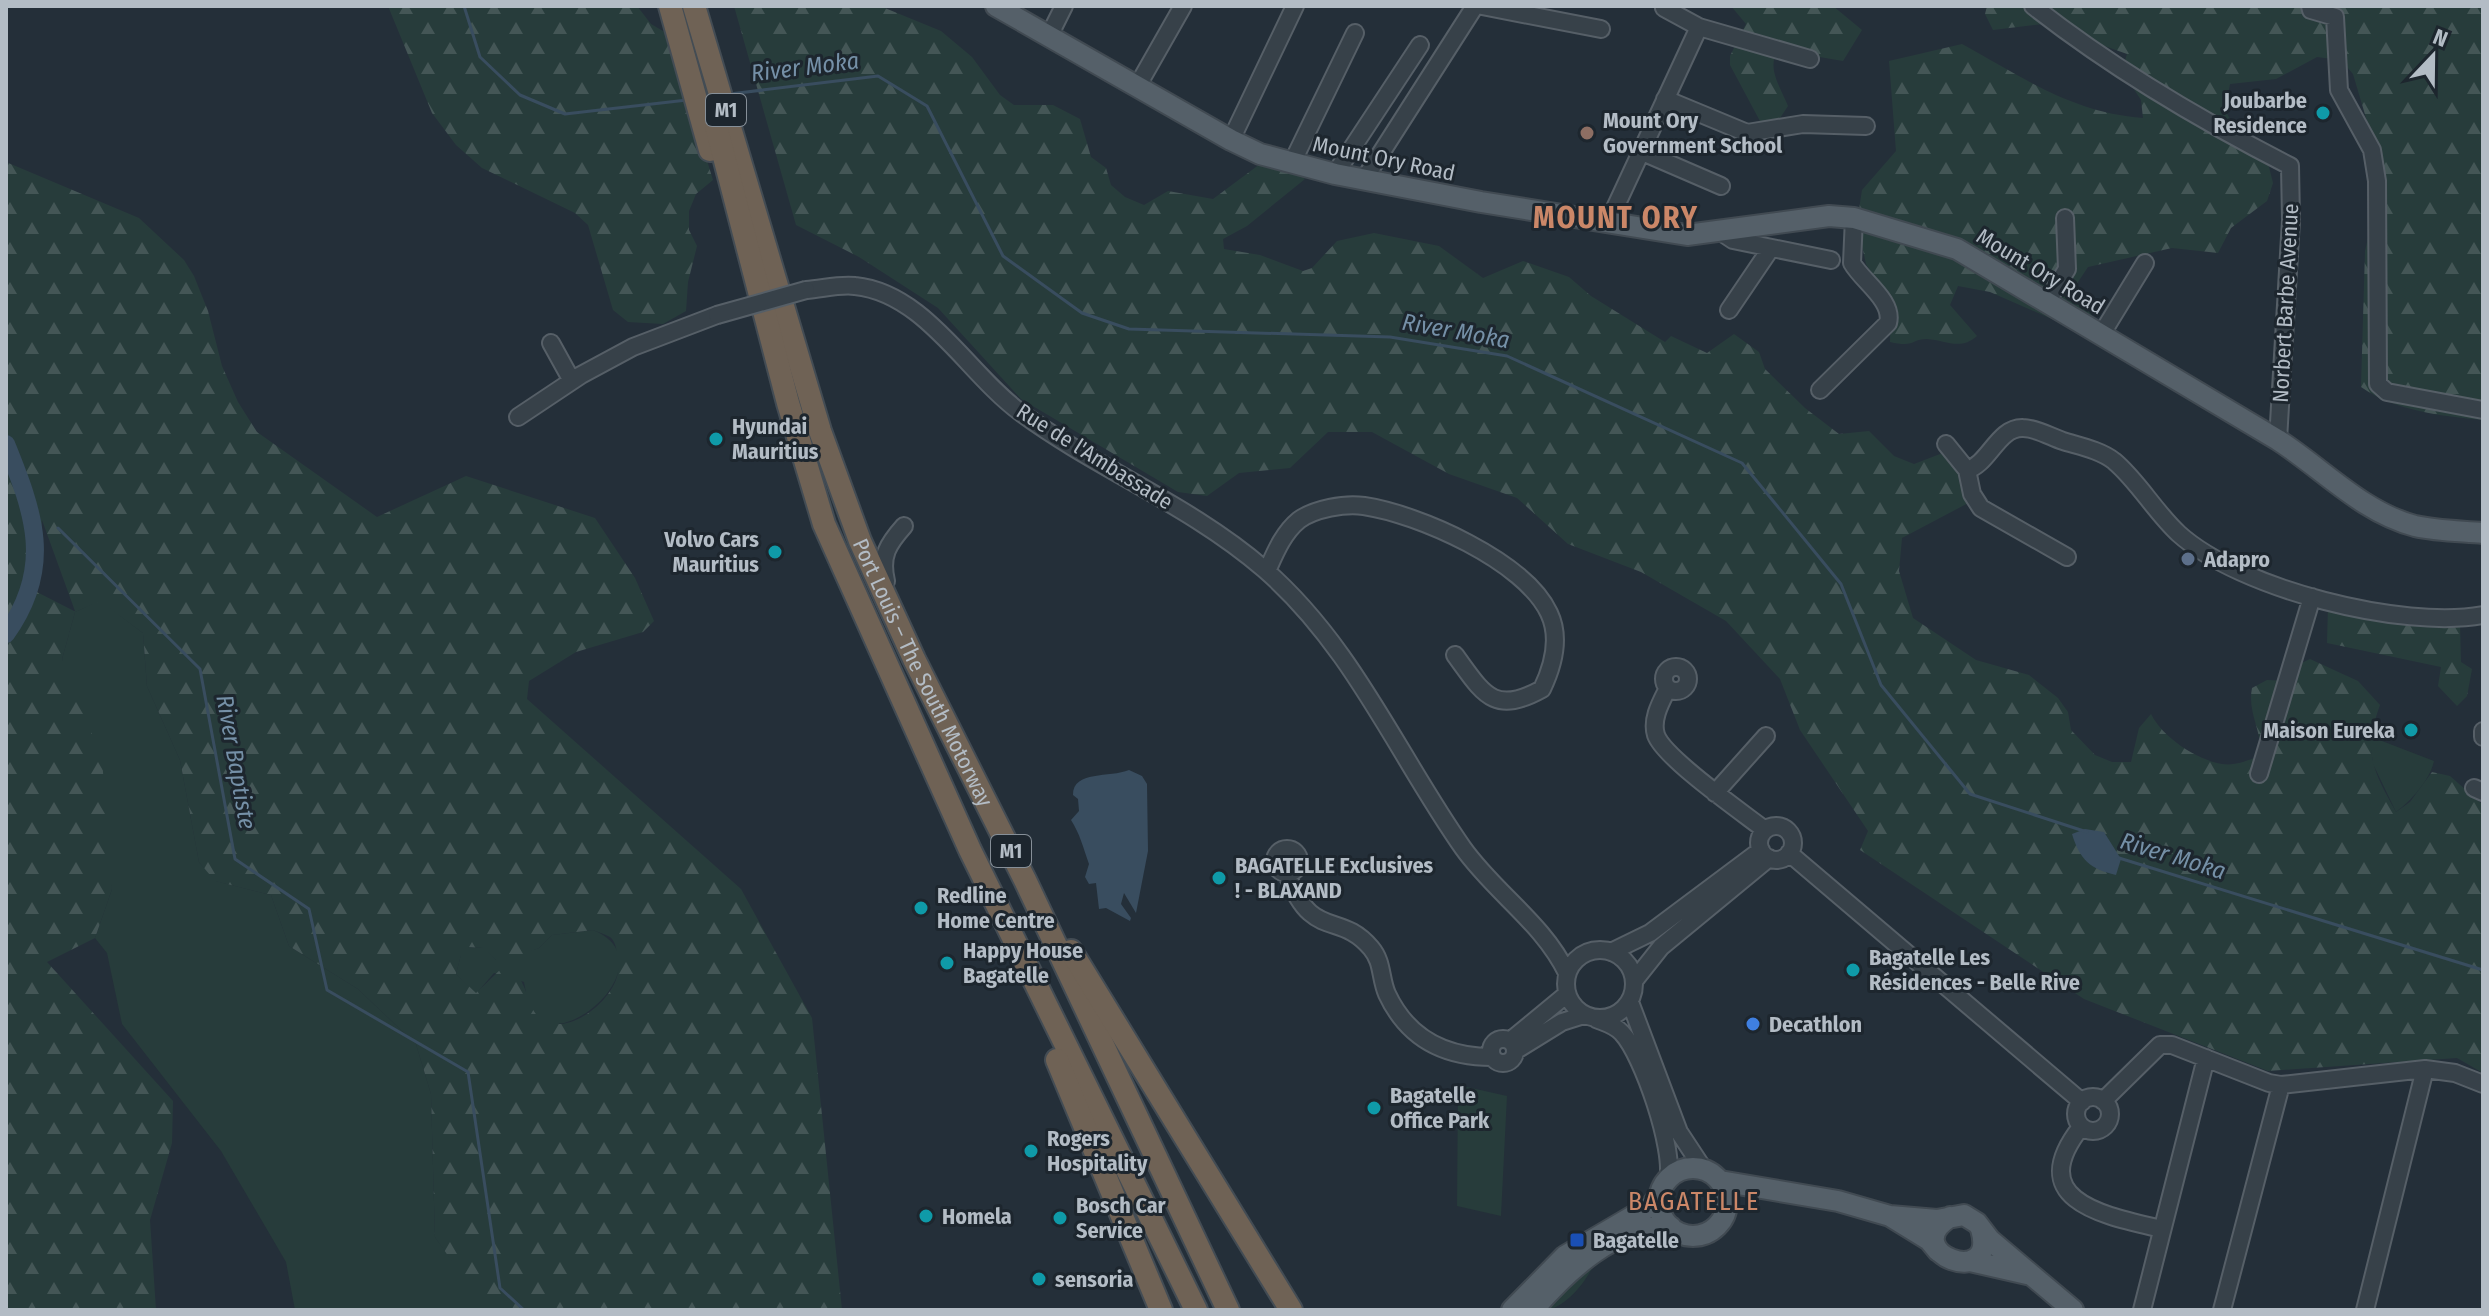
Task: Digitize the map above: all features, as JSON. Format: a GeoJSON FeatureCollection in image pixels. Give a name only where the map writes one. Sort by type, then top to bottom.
{"type":"FeatureCollection","features":[{"type":"Feature","properties":{"kind":"highway"},"geometry":{"type":"LineString","coordinates":[[707,6],[750,214]]}},
{"type":"Feature","properties":{"kind":"highway"},"geometry":{"type":"LineString","coordinates":[[679,7],[750,214]]}},
{"type":"Feature","properties":{"kind":"highway","name":"Port Louis – The South Motorway"},"geometry":{"type":"LineString","coordinates":[[679,7],[809,386],[820,431],[860,541],[914,659],[1025,880],[1228,1310]]}},
{"type":"Feature","properties":{"kind":"highway","name":"Port Louis – The South Motorway"},"geometry":{"type":"LineString","coordinates":[[750,214],[788,403],[824,524],[970,850],[1196,1310]]}},
{"type":"Feature","properties":{"kind":"highway"},"geometry":{"type":"LineString","coordinates":[[970,850],[1161,1310]]}},
{"type":"Feature","properties":{"kind":"highway"},"geometry":{"type":"LineString","coordinates":[[1025,880],[1291,1310]]}},
{"type":"Feature","properties":{"kind":"main road","name":"Mount Ory Road"},"geometry":{"type":"LineString","coordinates":[[996,6],[1231,140],[1260,154],[1335,174],[1687,235],[1829,216],[1854,218],[1957,249],[2048,300],[2278,440],[2315,464],[2358,500],[2414,525],[2483,533]]}},
{"type":"Feature","properties":{"kind":"main road"},"geometry":{"type":"LineString","coordinates":[[1512,1310],[1565,1256],[1652,1205],[1664,1186],[1685,1169],[1838,1201],[1890,1216],[1937,1220],[1971,1218],[2073,1310]]}},
{"type":"Feature","properties":{"kind":"main road"},"geometry":{"type":"LineString","coordinates":[[1712,1175],[1727,1198],[1724,1215]]}},
{"type":"Feature","properties":{"kind":"main road"},"geometry":{"type":"LineString","coordinates":[[1664,1186],[1661,1212],[1671,1227]]}},
{"type":"Feature","properties":{"kind":"main road"},"geometry":{"type":"LineString","coordinates":[[1533,1310],[1570,1271],[1593,1254],[1644,1228],[1671,1227],[1697,1235],[1713,1229],[1724,1215],[1750,1200],[1784,1191]]}},
{"type":"Feature","properties":{"kind":"main road"},"geometry":{"type":"LineString","coordinates":[[1890,1216],[1929,1240],[1951,1261],[1970,1261],[2035,1276]]}},
{"type":"Feature","properties":{"kind":"main road"},"geometry":{"type":"LineString","coordinates":[[1938,1251],[1935,1235],[1950,1217]]}},
{"type":"Feature","properties":{"kind":"main road"},"geometry":{"type":"LineString","coordinates":[[1970,1261],[1983,1243],[1981,1229]]}},
{"type":"Feature","properties":{"kind":"street"},"geometry":{"type":"LineString","coordinates":[[1049,36],[1064,6]]}},
{"type":"Feature","properties":{"kind":"street"},"geometry":{"type":"LineString","coordinates":[[1138,85],[1183,6]]}},
{"type":"Feature","properties":{"kind":"street"},"geometry":{"type":"LineString","coordinates":[[1231,140],[1295,6]]}},
{"type":"Feature","properties":{"kind":"street"},"geometry":{"type":"LineString","coordinates":[[1365,178],[1475,6]]}},
{"type":"Feature","properties":{"kind":"street"},"geometry":{"type":"LineString","coordinates":[[1482,6],[1601,29]]}},
{"type":"Feature","properties":{"kind":"street","name":"Norbert Barbe Avenue"},"geometry":{"type":"LineString","coordinates":[[2033,6],[2094,52],[2194,114],[2290,166],[2291,220],[2278,440]]}},
{"type":"Feature","properties":{"kind":"street"},"geometry":{"type":"LineString","coordinates":[[2310,6],[2311,10],[2335,17],[2339,90],[2372,150],[2377,181],[2378,384],[2387,392],[2483,410]]}},
{"type":"Feature","properties":{"kind":"street"},"geometry":{"type":"LineString","coordinates":[[1664,8],[1699,27],[1755,46],[1810,59]]}},
{"type":"Feature","properties":{"kind":"street"},"geometry":{"type":"LineString","coordinates":[[1608,223],[1699,27]]}},
{"type":"Feature","properties":{"kind":"street"},"geometry":{"type":"LineString","coordinates":[[1292,163],[1355,33]]}},
{"type":"Feature","properties":{"kind":"street"},"geometry":{"type":"LineString","coordinates":[[1335,174],[1420,45]]}},
{"type":"Feature","properties":{"kind":"street"},"geometry":{"type":"LineString","coordinates":[[1665,99],[1747,133],[1803,124],[1866,126]]}},
{"type":"Feature","properties":{"kind":"street"},"geometry":{"type":"LineString","coordinates":[[1640,151],[1721,186]]}},
{"type":"Feature","properties":{"kind":"street"},"geometry":{"type":"LineString","coordinates":[[1820,390],[1888,323],[1890,315],[1884,302],[1852,263],[1854,218]]}},
{"type":"Feature","properties":{"kind":"street"},"geometry":{"type":"LineString","coordinates":[[2048,300],[2067,269],[2065,218]]}},
{"type":"Feature","properties":{"kind":"street"},"geometry":{"type":"LineString","coordinates":[[1721,232],[1733,240],[1831,260]]}},
{"type":"Feature","properties":{"kind":"street"},"geometry":{"type":"LineString","coordinates":[[1729,310],[1771,248]]}},
{"type":"Feature","properties":{"kind":"street"},"geometry":{"type":"LineString","coordinates":[[2101,335],[2145,263]]}},
{"type":"Feature","properties":{"kind":"street","name":"Rue de l'Ambassade"},"geometry":{"type":"LineString","coordinates":[[518,417],[572,381],[633,347],[717,315],[806,290],[853,285],[882,292],[905,305],[1019,412],[1206,526],[1267,571],[1334,644],[1369,693],[1474,864],[1542,934],[1557,952],[1567,973]]}},
{"type":"Feature","properties":{"kind":"street"},"geometry":{"type":"LineString","coordinates":[[551,343],[572,381]]}},
{"type":"Feature","properties":{"kind":"street"},"geometry":{"type":"LineString","coordinates":[[1967,470],[1977,468],[2008,433],[2025,428],[2105,455],[2116,462],[2177,533],[2227,568],[2286,591],[2312,597],[2427,617],[2483,615]]}},
{"type":"Feature","properties":{"kind":"street"},"geometry":{"type":"LineString","coordinates":[[1946,444],[1967,470],[1972,494],[1981,508],[2067,557]]}},
{"type":"Feature","properties":{"kind":"street"},"geometry":{"type":"LineString","coordinates":[[1267,571],[1284,537],[1300,519],[1328,509],[1362,505],[1409,519],[1474,546],[1507,567],[1549,611],[1555,652],[1542,689],[1520,701],[1504,703],[1484,694],[1455,655]]}},
{"type":"Feature","properties":{"kind":"street"},"geometry":{"type":"LineString","coordinates":[[904,526],[887,545],[882,563],[914,659]]}},
{"type":"Feature","properties":{"kind":"street"},"geometry":{"type":"LineString","coordinates":[[2259,774],[2312,597]]}},
{"type":"Feature","properties":{"kind":"street"},"geometry":{"type":"LineString","coordinates":[[1668,688],[1655,717],[1659,741],[1715,793],[1765,830]]}},
{"type":"Feature","properties":{"kind":"street"},"geometry":{"type":"LineString","coordinates":[[1715,793],[1766,736]]}},
{"type":"Feature","properties":{"kind":"street"},"geometry":{"type":"LineString","coordinates":[[1775,826],[1789,833],[1793,843],[1789,853],[1779,859],[1765,854],[1759,839],[1765,830],[1775,826]]}},
{"type":"Feature","properties":{"kind":"street"},"geometry":{"type":"LineString","coordinates":[[1789,853],[2082,1102]]}},
{"type":"Feature","properties":{"kind":"street"},"geometry":{"type":"LineString","coordinates":[[1542,934],[1590,951],[1611,952],[1650,933],[1765,854]]}},
{"type":"Feature","properties":{"kind":"street"},"geometry":{"type":"LineString","coordinates":[[1712,1175],[1679,1132],[1630,1002],[1634,981],[1661,947],[1765,854]]}},
{"type":"Feature","properties":{"kind":"street"},"geometry":{"type":"LineString","coordinates":[[1287,874],[1295,897],[1310,915],[1345,930],[1371,947],[1381,964],[1386,992],[1419,1036],[1462,1057],[1492,1057],[1506,1063],[1512,1046],[1567,994]]}},
{"type":"Feature","properties":{"kind":"street"},"geometry":{"type":"LineString","coordinates":[[1590,951],[1580,956],[1567,973],[1567,994],[1574,1008],[1614,1026],[1631,1046],[1670,1158],[1664,1186]]}},
{"type":"Feature","properties":{"kind":"street"},"geometry":{"type":"LineString","coordinates":[[1611,952],[1627,963],[1634,981]]}},
{"type":"Feature","properties":{"kind":"street"},"geometry":{"type":"LineString","coordinates":[[1512,1046],[1562,1022],[1616,1015],[1630,1002]]}},
{"type":"Feature","properties":{"kind":"street"},"geometry":{"type":"LineString","coordinates":[[2103,1101],[2154,1048],[2172,1045],[2281,1085],[2425,1069],[2455,1073],[2483,1084]]}},
{"type":"Feature","properties":{"kind":"street"},"geometry":{"type":"LineString","coordinates":[[2142,1310],[2206,1058]]}},
{"type":"Feature","properties":{"kind":"street"},"geometry":{"type":"LineString","coordinates":[[2365,1310],[2425,1069]]}},
{"type":"Feature","properties":{"kind":"street"},"geometry":{"type":"LineString","coordinates":[[2222,1310],[2281,1085]]}},
{"type":"Feature","properties":{"kind":"street"},"geometry":{"type":"LineString","coordinates":[[2092,1098],[2103,1101],[2110,1115],[2106,1125],[2096,1131],[2081,1127],[2076,1117],[2082,1102],[2092,1098]]}},
{"type":"Feature","properties":{"kind":"street"},"geometry":{"type":"LineString","coordinates":[[2081,1127],[2069,1143],[2061,1168],[2073,1199],[2095,1213],[2162,1229]]}},
{"type":"Feature","properties":{"kind":"green space"},"geometry":{"type":"Polygon","coordinates":[[[388,6],[637,6],[651,24],[668,34],[713,180],[696,194],[689,211],[689,230],[697,246],[688,282],[686,311],[663,324],[628,322],[613,310],[588,225],[575,213],[482,168],[456,145],[432,113],[388,6]]]}},
{"type":"Feature","properties":{"kind":"green space"},"geometry":{"type":"Polygon","coordinates":[[[734,6],[880,6],[941,31],[972,57],[1000,95],[1014,105],[1053,105],[1080,119],[1091,157],[1106,168],[1111,185],[1125,197],[1144,205],[1168,191],[1213,199],[1260,164],[1298,173],[1305,179],[1247,226],[1223,239],[1224,249],[1260,255],[1303,271],[1312,268],[1337,241],[1374,233],[1439,246],[1483,278],[1523,261],[1569,277],[1591,296],[1665,342],[1671,336],[1707,353],[1734,334],[1759,352],[1765,369],[1805,408],[1839,434],[1869,431],[1894,456],[1914,464],[1948,451],[1972,501],[1902,538],[1899,571],[1913,618],[1976,660],[2029,675],[2058,698],[2068,712],[2071,730],[2095,755],[2112,762],[2131,762],[2139,728],[2151,714],[2163,731],[2191,752],[2222,764],[2242,762],[2260,756],[2252,688],[2267,680],[2285,681],[2293,667],[2310,659],[2358,681],[2380,705],[2371,748],[2376,772],[2396,812],[2410,802],[2432,772],[2450,776],[2483,805],[2483,1073],[2457,1058],[2268,1071],[2084,999],[1860,850],[1868,831],[1800,730],[1780,679],[1726,621],[1641,572],[1568,544],[1517,498],[1449,474],[1372,432],[1328,432],[1290,468],[1239,473],[1207,496],[1178,492],[1021,399],[938,308],[859,257],[796,225],[734,6]]]}},
{"type":"Feature","properties":{"kind":"green space"},"geometry":{"type":"Polygon","coordinates":[[[1731,6],[1833,6],[1862,30],[1843,61],[1779,50],[1775,56],[1774,70],[1788,106],[1778,121],[1761,123],[1730,65],[1730,56],[1746,24],[1731,6]]]}},
{"type":"Feature","properties":{"kind":"green space"},"geometry":{"type":"Polygon","coordinates":[[[1987,6],[2483,6],[2483,420],[2404,407],[2361,387],[2365,251],[2381,182],[2377,155],[2353,74],[2341,60],[2317,57],[2276,79],[2230,84],[2225,110],[2245,146],[2268,163],[2273,183],[2267,201],[2231,228],[2218,253],[2172,248],[2088,267],[2076,285],[2100,330],[2093,337],[1990,292],[1958,286],[1950,305],[1977,336],[1959,344],[1927,339],[1908,344],[1890,342],[1891,305],[1866,264],[1857,223],[1862,190],[1896,151],[1889,61],[1962,44],[2070,101],[2093,109],[2143,118],[2141,100],[2122,71],[2127,54],[2043,24],[1993,30],[1985,14],[1987,6]]]}},
{"type":"Feature","properties":{"kind":"green space"},"geometry":{"type":"Polygon","coordinates":[[[6,162],[139,218],[184,260],[208,311],[222,366],[238,402],[257,432],[377,517],[466,476],[595,518],[635,578],[654,621],[643,632],[576,652],[529,681],[527,699],[741,889],[812,1018],[842,1310],[488,1310],[483,1306],[435,1237],[431,1094],[416,1044],[358,989],[289,946],[271,895],[215,881],[199,862],[180,760],[147,686],[143,633],[100,601],[75,612],[62,659],[102,759],[112,889],[95,938],[47,962],[173,1101],[172,1143],[150,1220],[156,1310],[6,1310],[6,162]],[[42,520],[40,562],[33,590],[75,611],[42,520]],[[593,930],[552,935],[539,948],[504,961],[496,960],[484,948],[468,947],[461,955],[456,974],[476,993],[502,968],[513,972],[520,979],[537,1015],[544,1021],[556,1024],[576,1020],[604,1000],[618,972],[613,940],[593,930]]]}},
{"type":"Feature","properties":{"kind":"green space"},"geometry":{"type":"Polygon","coordinates":[[[100,600],[143,633],[147,686],[180,760],[199,862],[216,881],[271,895],[289,946],[358,989],[416,1044],[431,1094],[435,1237],[488,1310],[295,1310],[286,1262],[221,1151],[122,1024],[107,953],[95,938],[112,889],[62,659],[75,612],[100,600]]]}},
{"type":"Feature","properties":{"kind":"green space"},"geometry":{"type":"Polygon","coordinates":[[[2328,607],[2460,623],[2461,662],[2472,669],[2467,696],[2457,706],[2438,686],[2441,667],[2327,643],[2328,607]]]}},
{"type":"Feature","properties":{"kind":"green space"},"geometry":{"type":"Polygon","coordinates":[[[2369,736],[2434,761],[2419,790],[2396,812],[2373,764],[2369,736]]]}},
{"type":"Feature","properties":{"kind":"green space"},"geometry":{"type":"Polygon","coordinates":[[[593,930],[613,944],[619,962],[614,982],[602,1000],[584,1014],[564,1023],[546,1023],[532,1012],[524,982],[494,973],[476,994],[456,974],[461,954],[467,947],[485,948],[496,960],[539,948],[552,935],[593,930]]]}},
{"type":"Feature","properties":{"kind":"green space"},"geometry":{"type":"Polygon","coordinates":[[[1458,1085],[1507,1096],[1501,1216],[1457,1206],[1458,1085]]]}},
{"type":"Feature","properties":{"kind":"green space"},"geometry":{"type":"Polygon","coordinates":[[[1597,1258],[1588,1275],[1568,1299],[1552,1309],[1543,1310],[1597,1258]]]}},
{"type":"Feature","properties":{"kind":"water"},"geometry":{"type":"Polygon","coordinates":[[[1129,770],[1142,776],[1147,784],[1148,851],[1136,913],[1124,893],[1121,904],[1130,921],[1106,908],[1099,909],[1096,883],[1089,884],[1085,877],[1089,864],[1071,820],[1079,811],[1078,799],[1073,795],[1079,782],[1129,770]]]}},
{"type":"Feature","properties":{"kind":"water"},"geometry":{"type":"Polygon","coordinates":[[[2085,829],[2104,832],[2121,859],[2116,875],[2099,870],[2083,857],[2072,834],[2085,829]]]}},
{"type":"Feature","properties":{"kind":"waterway","name":"River Moka"},"geometry":{"type":"LineString","coordinates":[[464,6],[480,57],[520,95],[565,114],[687,100]]}},
{"type":"Feature","properties":{"kind":"waterway","name":"River Moka"},"geometry":{"type":"LineString","coordinates":[[730,94],[878,76],[927,106],[1003,256],[1082,313],[1129,329],[1390,337],[1507,356],[1742,463],[1841,584],[1881,685],[1970,794],[2087,832]]}},
{"type":"Feature","properties":{"kind":"waterway"},"geometry":{"type":"LineString","coordinates":[[6,444],[25,493],[34,540],[30,586],[6,634]]}},
{"type":"Feature","properties":{"kind":"waterway","name":"River Baptiste"},"geometry":{"type":"LineString","coordinates":[[58,528],[200,669],[235,859],[309,909],[327,990],[468,1072],[500,1288],[524,1310]]}},
{"type":"Feature","properties":{"kind":"waterway","name":"River Moka"},"geometry":{"type":"LineString","coordinates":[[2119,858],[2483,970]]}},
{"type":"Feature","properties":{"kind":"place","name":"Joubarbe Residence"},"geometry":{"type":"Point","coordinates":[2323,113]}},
{"type":"Feature","properties":{"kind":"place","name":"Mount Ory Government School"},"geometry":{"type":"Point","coordinates":[1587,133]}},
{"type":"Feature","properties":{"kind":"place","name":"Hyundai Mauritius"},"geometry":{"type":"Point","coordinates":[716,439]}},
{"type":"Feature","properties":{"kind":"place","name":"Volvo Cars Mauritius"},"geometry":{"type":"Point","coordinates":[775,552]}},
{"type":"Feature","properties":{"kind":"place","name":"Adapro"},"geometry":{"type":"Point","coordinates":[2188,559]}},
{"type":"Feature","properties":{"kind":"place","name":"Maison Eureka"},"geometry":{"type":"Point","coordinates":[2411,730]}},
{"type":"Feature","properties":{"kind":"place","name":"BAGATELLE Exclusives ! - BLAXAND"},"geometry":{"type":"Point","coordinates":[1219,878]}},
{"type":"Feature","properties":{"kind":"place","name":"Redline Home Centre"},"geometry":{"type":"Point","coordinates":[921,908]}},
{"type":"Feature","properties":{"kind":"place","name":"Happy House Bagatelle"},"geometry":{"type":"Point","coordinates":[947,963]}},
{"type":"Feature","properties":{"kind":"place","name":"Bagatelle Les Résidences - Belle Rive"},"geometry":{"type":"Point","coordinates":[1853,970]}},
{"type":"Feature","properties":{"kind":"place","name":"Decathlon"},"geometry":{"type":"Point","coordinates":[1753,1024]}},
{"type":"Feature","properties":{"kind":"place","name":"Bagatelle Office Park"},"geometry":{"type":"Point","coordinates":[1374,1108]}},
{"type":"Feature","properties":{"kind":"place","name":"Rogers Hospitality"},"geometry":{"type":"Point","coordinates":[1031,1151]}},
{"type":"Feature","properties":{"kind":"place","name":"Homela"},"geometry":{"type":"Point","coordinates":[926,1216]}},
{"type":"Feature","properties":{"kind":"place","name":"Bosch Car Service"},"geometry":{"type":"Point","coordinates":[1060,1218]}},
{"type":"Feature","properties":{"kind":"place","name":"Bagatelle"},"geometry":{"type":"Point","coordinates":[1577,1240]}},
{"type":"Feature","properties":{"kind":"place","name":"sensoria"},"geometry":{"type":"Point","coordinates":[1039,1279]}},
{"type":"Feature","properties":{"kind":"district","name":"MOUNT ORY"},"geometry":{"type":"Point","coordinates":[1616,218]}},
{"type":"Feature","properties":{"kind":"district","name":"BAGATELLE"},"geometry":{"type":"Point","coordinates":[1694,1201]}}]}
